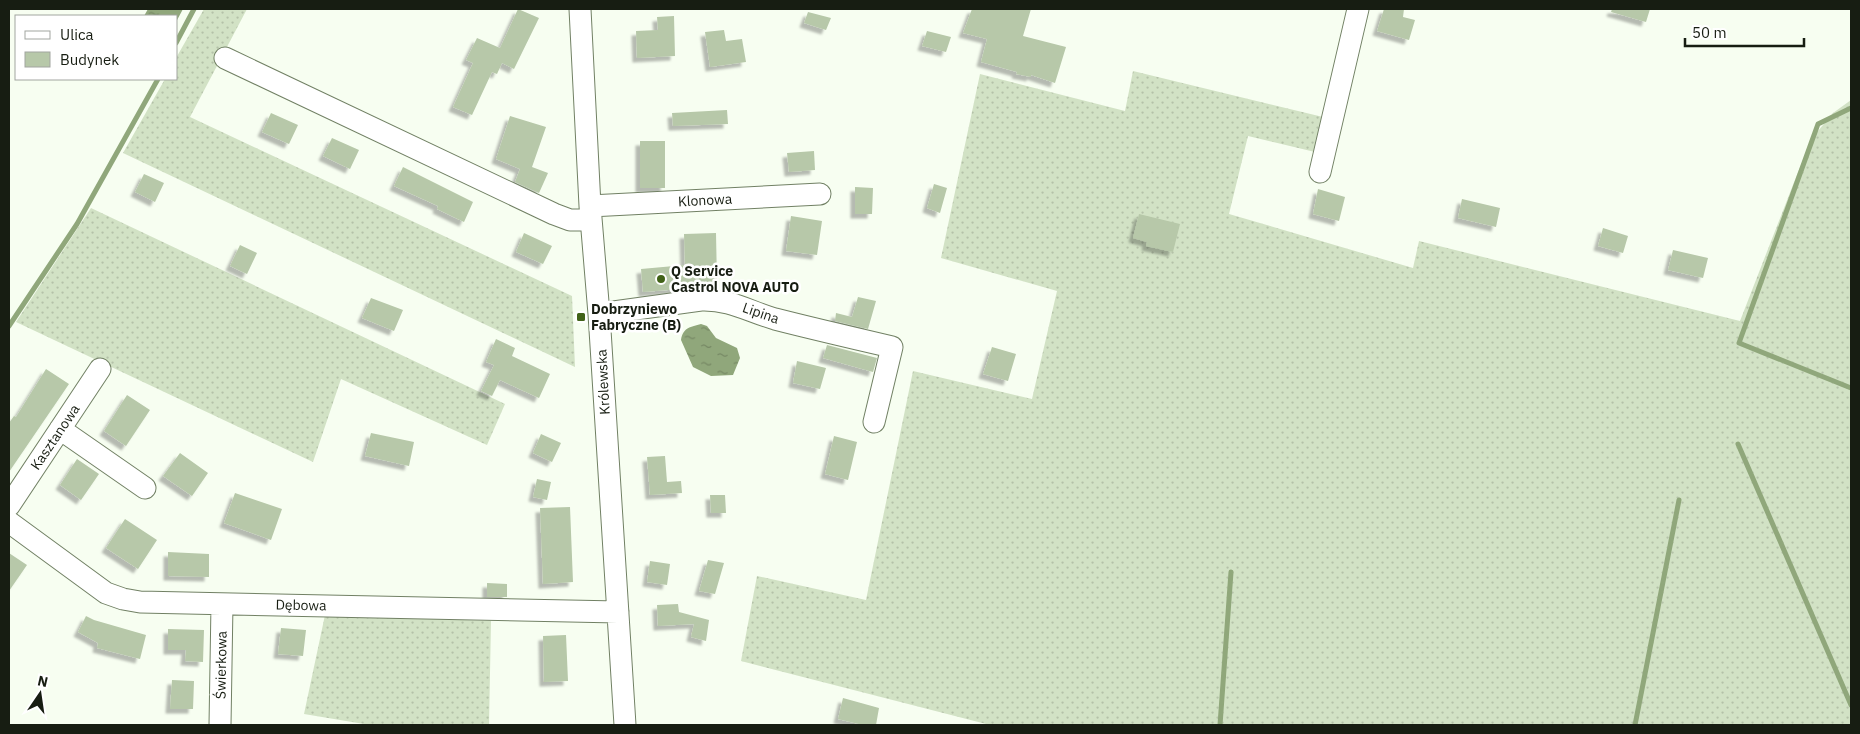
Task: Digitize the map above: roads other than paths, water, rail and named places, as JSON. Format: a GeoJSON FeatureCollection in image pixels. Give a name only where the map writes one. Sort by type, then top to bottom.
{"type":"FeatureCollection","features":[{"type":"Feature","properties":{"kind":"street","name":"Królewska"},"geometry":{"type":"LineString","coordinates":[[580,9],[591,213],[625,725]]}},
{"type":"Feature","properties":{"kind":"street"},"geometry":{"type":"LineString","coordinates":[[1320,172],[1358,9]]}},
{"type":"Feature","properties":{"kind":"street","name":"Klonowa"},"geometry":{"type":"LineString","coordinates":[[225,58],[570,220],[591,213],[820,194]]}},
{"type":"Feature","properties":{"kind":"street","name":"Lipina"},"geometry":{"type":"LineString","coordinates":[[599,314],[701,300],[726,301],[758,314],[892,347],[874,422]]}},
{"type":"Feature","properties":{"kind":"street","name":"Kasztanowa"},"geometry":{"type":"LineString","coordinates":[[9,506],[100,369]]}},
{"type":"Feature","properties":{"kind":"street"},"geometry":{"type":"LineString","coordinates":[[60,429],[145,488]]}},
{"type":"Feature","properties":{"kind":"street","name":"Dębowa"},"geometry":{"type":"LineString","coordinates":[[9,522],[106,593],[140,602],[618,612]]}},
{"type":"Feature","properties":{"kind":"street","name":"Świerkowa"},"geometry":{"type":"LineString","coordinates":[[220,725],[222,604]]}},
{"type":"Feature","properties":{"kind":"water"},"geometry":{"type":"Polygon","coordinates":[[[148,9],[183,9],[178,18],[178,15],[145,15],[148,9]]]}},
{"type":"Feature","properties":{"kind":"water"},"geometry":{"type":"Polygon","coordinates":[[[701,324],[707,326],[716,338],[737,348],[740,358],[733,375],[711,376],[693,367],[681,340],[686,330],[701,324]]]}},
{"type":"Feature","properties":{"kind":"waterway"},"geometry":{"type":"LineString","coordinates":[[178,39],[194,9]]}},
{"type":"Feature","properties":{"kind":"waterway"},"geometry":{"type":"LineString","coordinates":[[9,326],[77,224],[157,80]]}},
{"type":"Feature","properties":{"kind":"waterway"},"geometry":{"type":"LineString","coordinates":[[1851,108],[1818,124],[1739,343],[1851,388]]}},
{"type":"Feature","properties":{"kind":"waterway"},"geometry":{"type":"LineString","coordinates":[[1738,444],[1851,705]]}},
{"type":"Feature","properties":{"kind":"waterway"},"geometry":{"type":"LineString","coordinates":[[1635,725],[1679,500]]}},
{"type":"Feature","properties":{"kind":"waterway"},"geometry":{"type":"LineString","coordinates":[[1220,725],[1231,572]]}},
{"type":"Feature","properties":{"kind":"place","name":"Q Service Castrol NOVA AUTO"},"geometry":{"type":"Point","coordinates":[661,279]}},
{"type":"Feature","properties":{"kind":"place","name":"Dobrzyniewo Fabryczne (B)"},"geometry":{"type":"Point","coordinates":[581,317]}}]}
